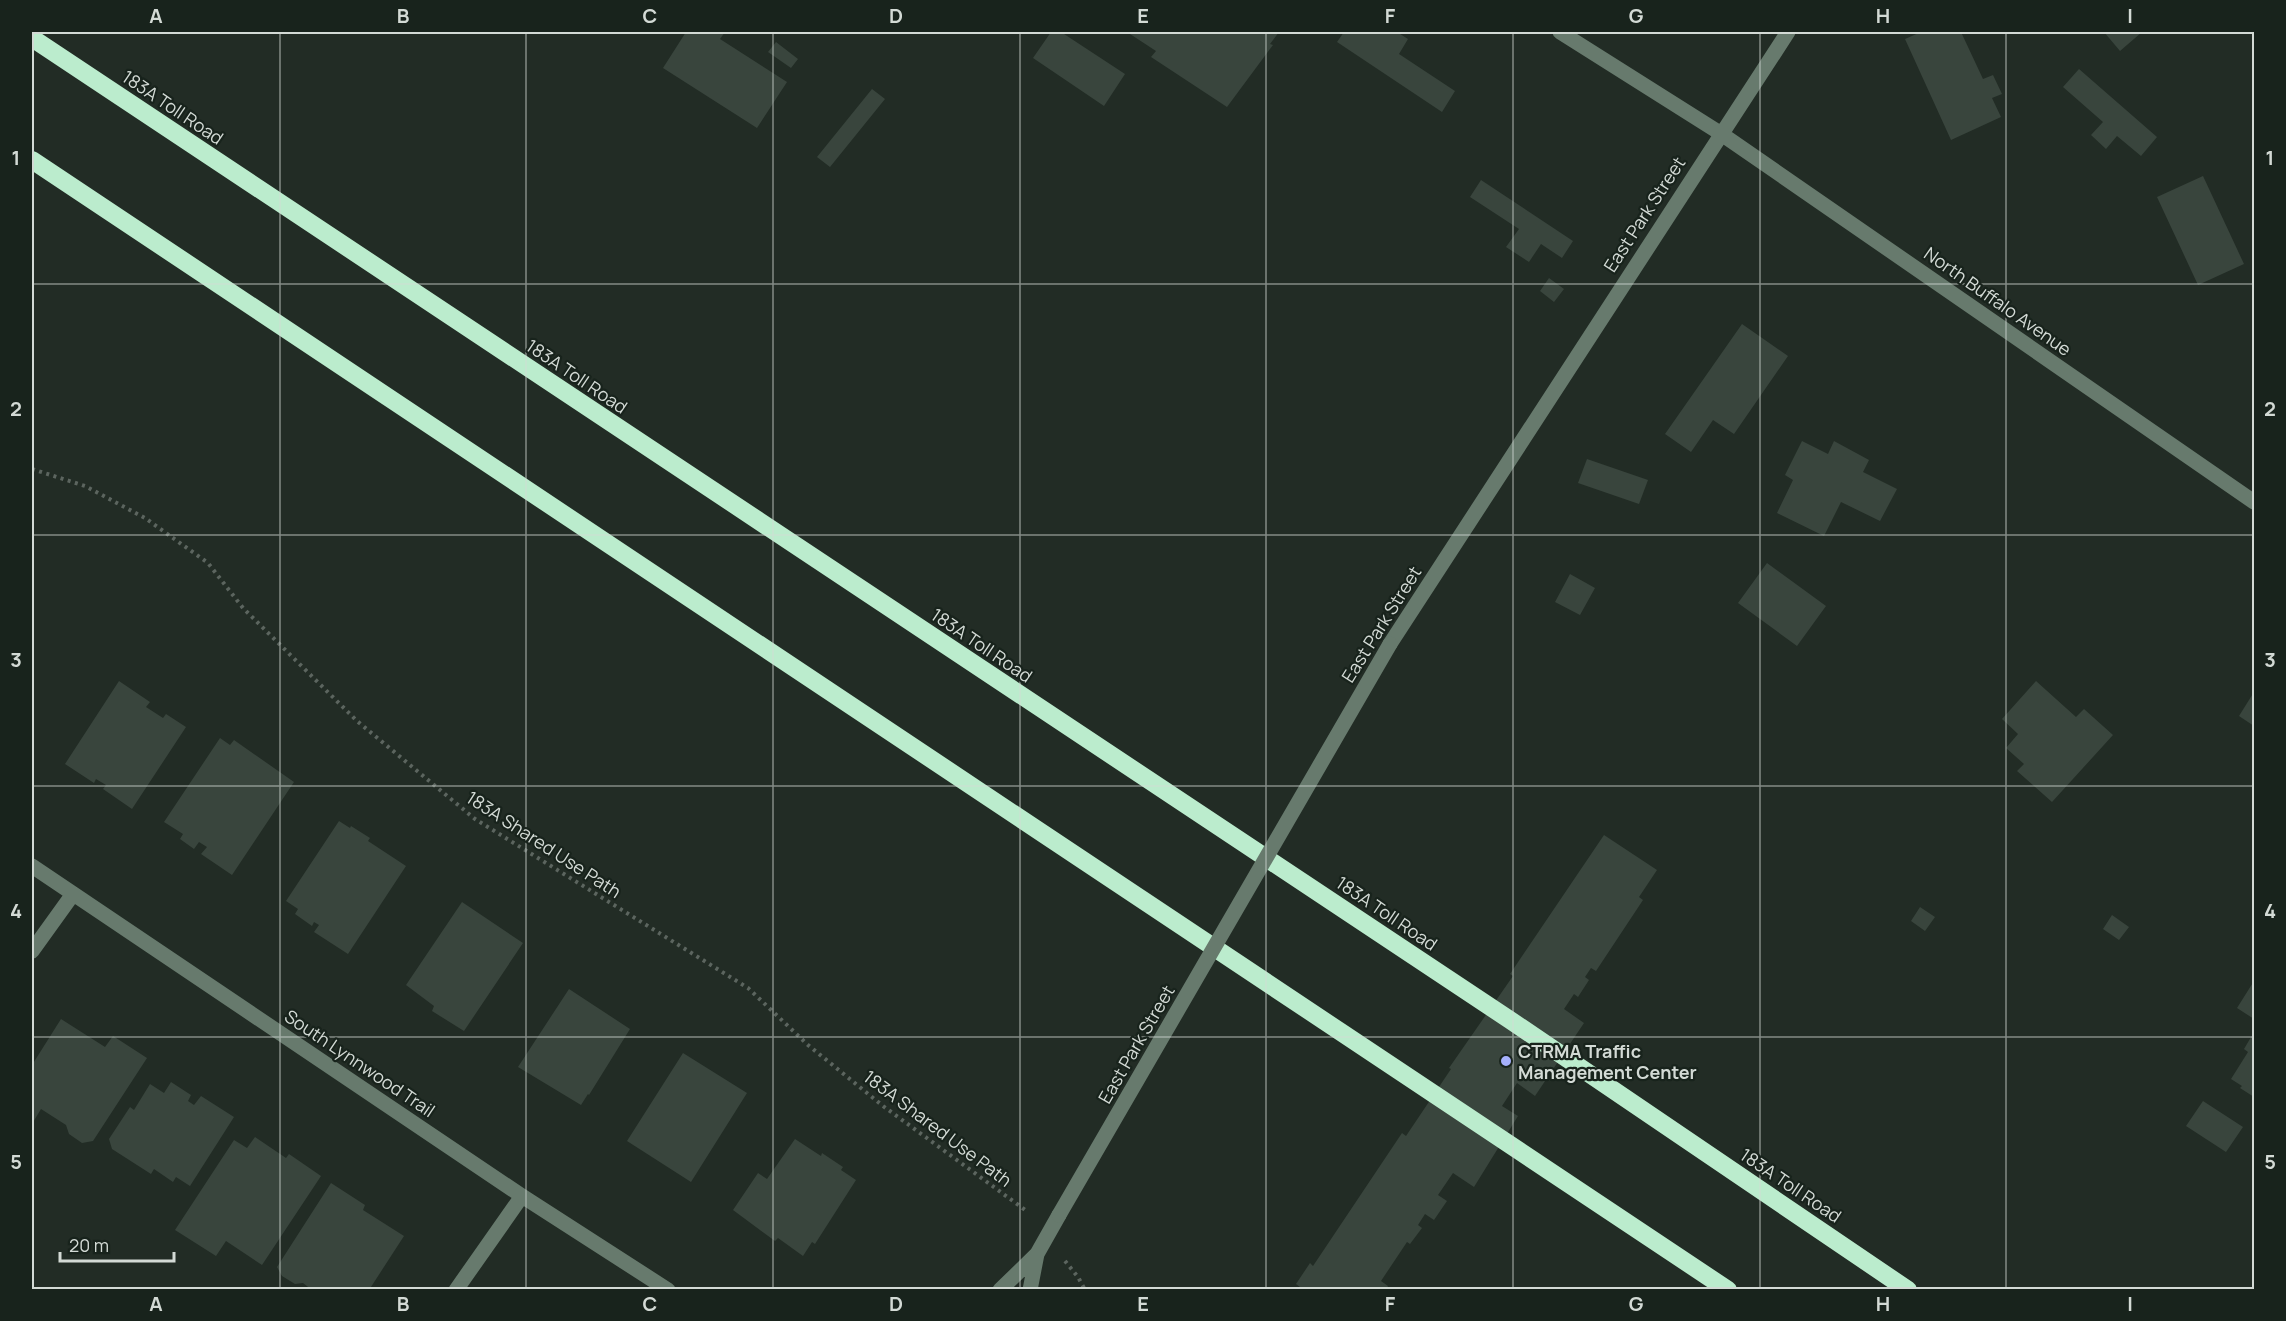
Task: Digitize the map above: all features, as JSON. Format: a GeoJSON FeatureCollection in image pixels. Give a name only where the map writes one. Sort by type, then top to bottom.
{"type":"FeatureCollection","features":[{"type":"Feature","properties":{"kind":"highway","name":"183A Toll Road"},"geometry":{"type":"LineString","coordinates":[[32,38],[1528,1031],[1908,1290]]}},
{"type":"Feature","properties":{"kind":"highway"},"geometry":{"type":"LineString","coordinates":[[32,160],[1728,1290]]}},
{"type":"Feature","properties":{"kind":"street","name":"North Buffalo Avenue"},"geometry":{"type":"LineString","coordinates":[[1560,32],[1720,133],[2254,502]]}},
{"type":"Feature","properties":{"kind":"street","name":"East Park Street"},"geometry":{"type":"LineString","coordinates":[[1000,1290],[1037,1254],[1390,644],[1720,133],[1788,32]]}},
{"type":"Feature","properties":{"kind":"street","name":"South Lynnwood Trail"},"geometry":{"type":"LineString","coordinates":[[32,866],[522,1196],[668,1290]]}},
{"type":"Feature","properties":{"kind":"street"},"geometry":{"type":"LineString","coordinates":[[32,951],[73,894]]}},
{"type":"Feature","properties":{"kind":"street"},"geometry":{"type":"LineString","coordinates":[[456,1290],[522,1196]]}},
{"type":"Feature","properties":{"kind":"street","name":"East Park Street"},"geometry":{"type":"LineString","coordinates":[[1030,1290],[1037,1254]]}},
{"type":"Feature","properties":{"kind":"path","name":"183A Shared Use Path"},"geometry":{"type":"LineString","coordinates":[[32,469],[85,486],[145,518],[208,563],[243,608],[357,722],[475,819],[748,988],[808,1045],[884,1106],[1028,1212]]}},
{"type":"Feature","properties":{"kind":"path"},"geometry":{"type":"LineString","coordinates":[[1065,1261],[1085,1290]]}},
{"type":"Feature","properties":{"kind":"building"},"geometry":{"type":"Polygon","coordinates":[[[686,32],[725,32],[720,39],[787,82],[757,128],[663,68],[686,32]]]}},
{"type":"Feature","properties":{"kind":"building"},"geometry":{"type":"Polygon","coordinates":[[[1051,32],[1061,32],[1125,74],[1104,106],[1033,58],[1051,32]]]}},
{"type":"Feature","properties":{"kind":"building"},"geometry":{"type":"Polygon","coordinates":[[[1132,32],[1279,32],[1270,44],[1273,45],[1227,107],[1151,57],[1156,51],[1130,34],[1132,32]]]}},
{"type":"Feature","properties":{"kind":"building"},"geometry":{"type":"Polygon","coordinates":[[[1344,32],[1369,34],[1370,32],[1397,32],[1408,39],[1399,54],[1455,91],[1442,112],[1337,42],[1344,32]]]}},
{"type":"Feature","properties":{"kind":"building"},"geometry":{"type":"Polygon","coordinates":[[[1921,32],[1961,32],[1983,79],[1993,75],[2002,94],[1992,98],[2001,117],[1951,140],[1905,39],[1921,32]]]}},
{"type":"Feature","properties":{"kind":"building"},"geometry":{"type":"Polygon","coordinates":[[[2104,32],[2142,32],[2120,51],[2104,32]]]}},
{"type":"Feature","properties":{"kind":"building"},"geometry":{"type":"Polygon","coordinates":[[[776,42],[798,59],[791,68],[768,52],[776,42]]]}},
{"type":"Feature","properties":{"kind":"building"},"geometry":{"type":"Polygon","coordinates":[[[2079,69],[2157,137],[2141,156],[2117,136],[2106,149],[2091,135],[2103,122],[2063,87],[2079,69]]]}},
{"type":"Feature","properties":{"kind":"building"},"geometry":{"type":"Polygon","coordinates":[[[872,89],[885,99],[830,167],[817,157],[872,89]]]}},
{"type":"Feature","properties":{"kind":"building"},"geometry":{"type":"Polygon","coordinates":[[[2203,176],[2244,264],[2198,285],[2157,197],[2203,176]]]}},
{"type":"Feature","properties":{"kind":"building"},"geometry":{"type":"Polygon","coordinates":[[[1481,180],[1573,241],[1562,258],[1541,244],[1529,262],[1506,247],[1519,229],[1470,197],[1481,180]]]}},
{"type":"Feature","properties":{"kind":"building"},"geometry":{"type":"Polygon","coordinates":[[[1549,278],[1564,289],[1554,302],[1540,291],[1549,278]]]}},
{"type":"Feature","properties":{"kind":"building"},"geometry":{"type":"Polygon","coordinates":[[[1742,324],[1788,356],[1734,434],[1713,420],[1691,452],[1665,434],[1742,324]]]}},
{"type":"Feature","properties":{"kind":"building"},"geometry":{"type":"Polygon","coordinates":[[[1802,441],[1828,454],[1834,441],[1869,460],[1863,472],[1897,489],[1880,521],[1841,502],[1824,536],[1777,513],[1793,480],[1785,475],[1802,441]]]}},
{"type":"Feature","properties":{"kind":"building"},"geometry":{"type":"Polygon","coordinates":[[[1587,459],[1648,480],[1639,504],[1578,483],[1587,459]]]}},
{"type":"Feature","properties":{"kind":"building"},"geometry":{"type":"Polygon","coordinates":[[[1767,563],[1826,606],[1797,646],[1738,603],[1767,563]]]}},
{"type":"Feature","properties":{"kind":"building"},"geometry":{"type":"Polygon","coordinates":[[[1570,574],[1595,588],[1580,615],[1555,602],[1570,574]]]}},
{"type":"Feature","properties":{"kind":"building"},"geometry":{"type":"Polygon","coordinates":[[[119,681],[150,702],[146,707],[163,718],[166,714],[186,727],[132,809],[103,789],[106,785],[96,779],[94,783],[65,764],[119,681]]]}},
{"type":"Feature","properties":{"kind":"building"},"geometry":{"type":"Polygon","coordinates":[[[2036,681],[2076,717],[2084,709],[2113,735],[2052,802],[2017,771],[2024,764],[2006,748],[2018,734],[2002,719],[2036,681]]]}},
{"type":"Feature","properties":{"kind":"building"},"geometry":{"type":"Polygon","coordinates":[[[2254,692],[2254,726],[2239,716],[2254,692]]]}},
{"type":"Feature","properties":{"kind":"building"},"geometry":{"type":"Polygon","coordinates":[[[220,738],[230,745],[234,740],[294,782],[232,875],[201,854],[207,847],[199,842],[194,849],[180,839],[183,834],[164,822],[220,738]]]}},
{"type":"Feature","properties":{"kind":"building"},"geometry":{"type":"Polygon","coordinates":[[[339,821],[370,838],[368,841],[406,866],[348,954],[314,932],[319,925],[314,922],[312,926],[295,914],[298,909],[286,901],[339,821]]]}},
{"type":"Feature","properties":{"kind":"building","name":"CTRMA Traffic Management Center"},"geometry":{"type":"Polygon","coordinates":[[[1604,835],[1657,870],[1639,897],[1643,900],[1596,971],[1591,968],[1585,977],[1589,980],[1578,997],[1574,994],[1564,1009],[1584,1023],[1535,1096],[1517,1083],[1502,1106],[1518,1116],[1474,1187],[1453,1173],[1438,1195],[1447,1201],[1434,1220],[1425,1214],[1418,1225],[1422,1228],[1410,1244],[1407,1242],[1381,1281],[1388,1286],[1386,1290],[1304,1290],[1296,1284],[1310,1263],[1313,1266],[1402,1133],[1406,1136],[1451,1069],[1449,1068],[1513,976],[1510,974],[1604,835]]]}},
{"type":"Feature","properties":{"kind":"building"},"geometry":{"type":"Polygon","coordinates":[[[462,902],[523,943],[464,1031],[432,1011],[434,1006],[406,985],[462,902]]]}},
{"type":"Feature","properties":{"kind":"building"},"geometry":{"type":"Polygon","coordinates":[[[1920,907],[1935,917],[1925,931],[1911,921],[1920,907]]]}},
{"type":"Feature","properties":{"kind":"building"},"geometry":{"type":"Polygon","coordinates":[[[2112,915],[2129,927],[2119,940],[2103,929],[2112,915]]]}},
{"type":"Feature","properties":{"kind":"building"},"geometry":{"type":"Polygon","coordinates":[[[2254,981],[2254,1019],[2237,1008],[2254,981]]]}},
{"type":"Feature","properties":{"kind":"building"},"geometry":{"type":"Polygon","coordinates":[[[569,989],[630,1029],[581,1105],[518,1067],[569,989]]]}},
{"type":"Feature","properties":{"kind":"building"},"geometry":{"type":"Polygon","coordinates":[[[61,1019],[105,1047],[113,1036],[147,1058],[93,1141],[82,1143],[69,1134],[66,1125],[41,1109],[32,1124],[32,1065],[61,1019]]]}},
{"type":"Feature","properties":{"kind":"building"},"geometry":{"type":"Polygon","coordinates":[[[2254,1032],[2254,1097],[2231,1079],[2248,1052],[2244,1049],[2254,1032]]]}},
{"type":"Feature","properties":{"kind":"building"},"geometry":{"type":"Polygon","coordinates":[[[683,1053],[747,1093],[691,1182],[627,1141],[683,1053]]]}},
{"type":"Feature","properties":{"kind":"building"},"geometry":{"type":"Polygon","coordinates":[[[171,1082],[191,1095],[188,1101],[194,1105],[201,1096],[234,1117],[190,1186],[176,1177],[173,1182],[154,1169],[151,1174],[112,1149],[109,1139],[130,1107],[134,1110],[150,1084],[164,1093],[171,1082]]]}},
{"type":"Feature","properties":{"kind":"building"},"geometry":{"type":"Polygon","coordinates":[[[2203,1101],[2243,1127],[2226,1152],[2186,1126],[2203,1101]]]}},
{"type":"Feature","properties":{"kind":"building"},"geometry":{"type":"Polygon","coordinates":[[[255,1137],[286,1158],[289,1154],[321,1176],[262,1265],[226,1241],[216,1256],[175,1230],[234,1140],[247,1148],[255,1137]]]}},
{"type":"Feature","properties":{"kind":"building"},"geometry":{"type":"Polygon","coordinates":[[[795,1139],[843,1167],[841,1170],[856,1180],[815,1244],[812,1242],[803,1256],[778,1238],[775,1241],[733,1210],[758,1173],[767,1179],[795,1139]]]}},
{"type":"Feature","properties":{"kind":"building"},"geometry":{"type":"Polygon","coordinates":[[[331,1183],[365,1205],[363,1210],[404,1236],[369,1290],[312,1290],[303,1283],[295,1284],[282,1276],[277,1267],[331,1183]]]}},
{"type":"Feature","properties":{"kind":"place","name":"CTRMA Traffic Management Center"},"geometry":{"type":"Point","coordinates":[1506,1061]}}]}
